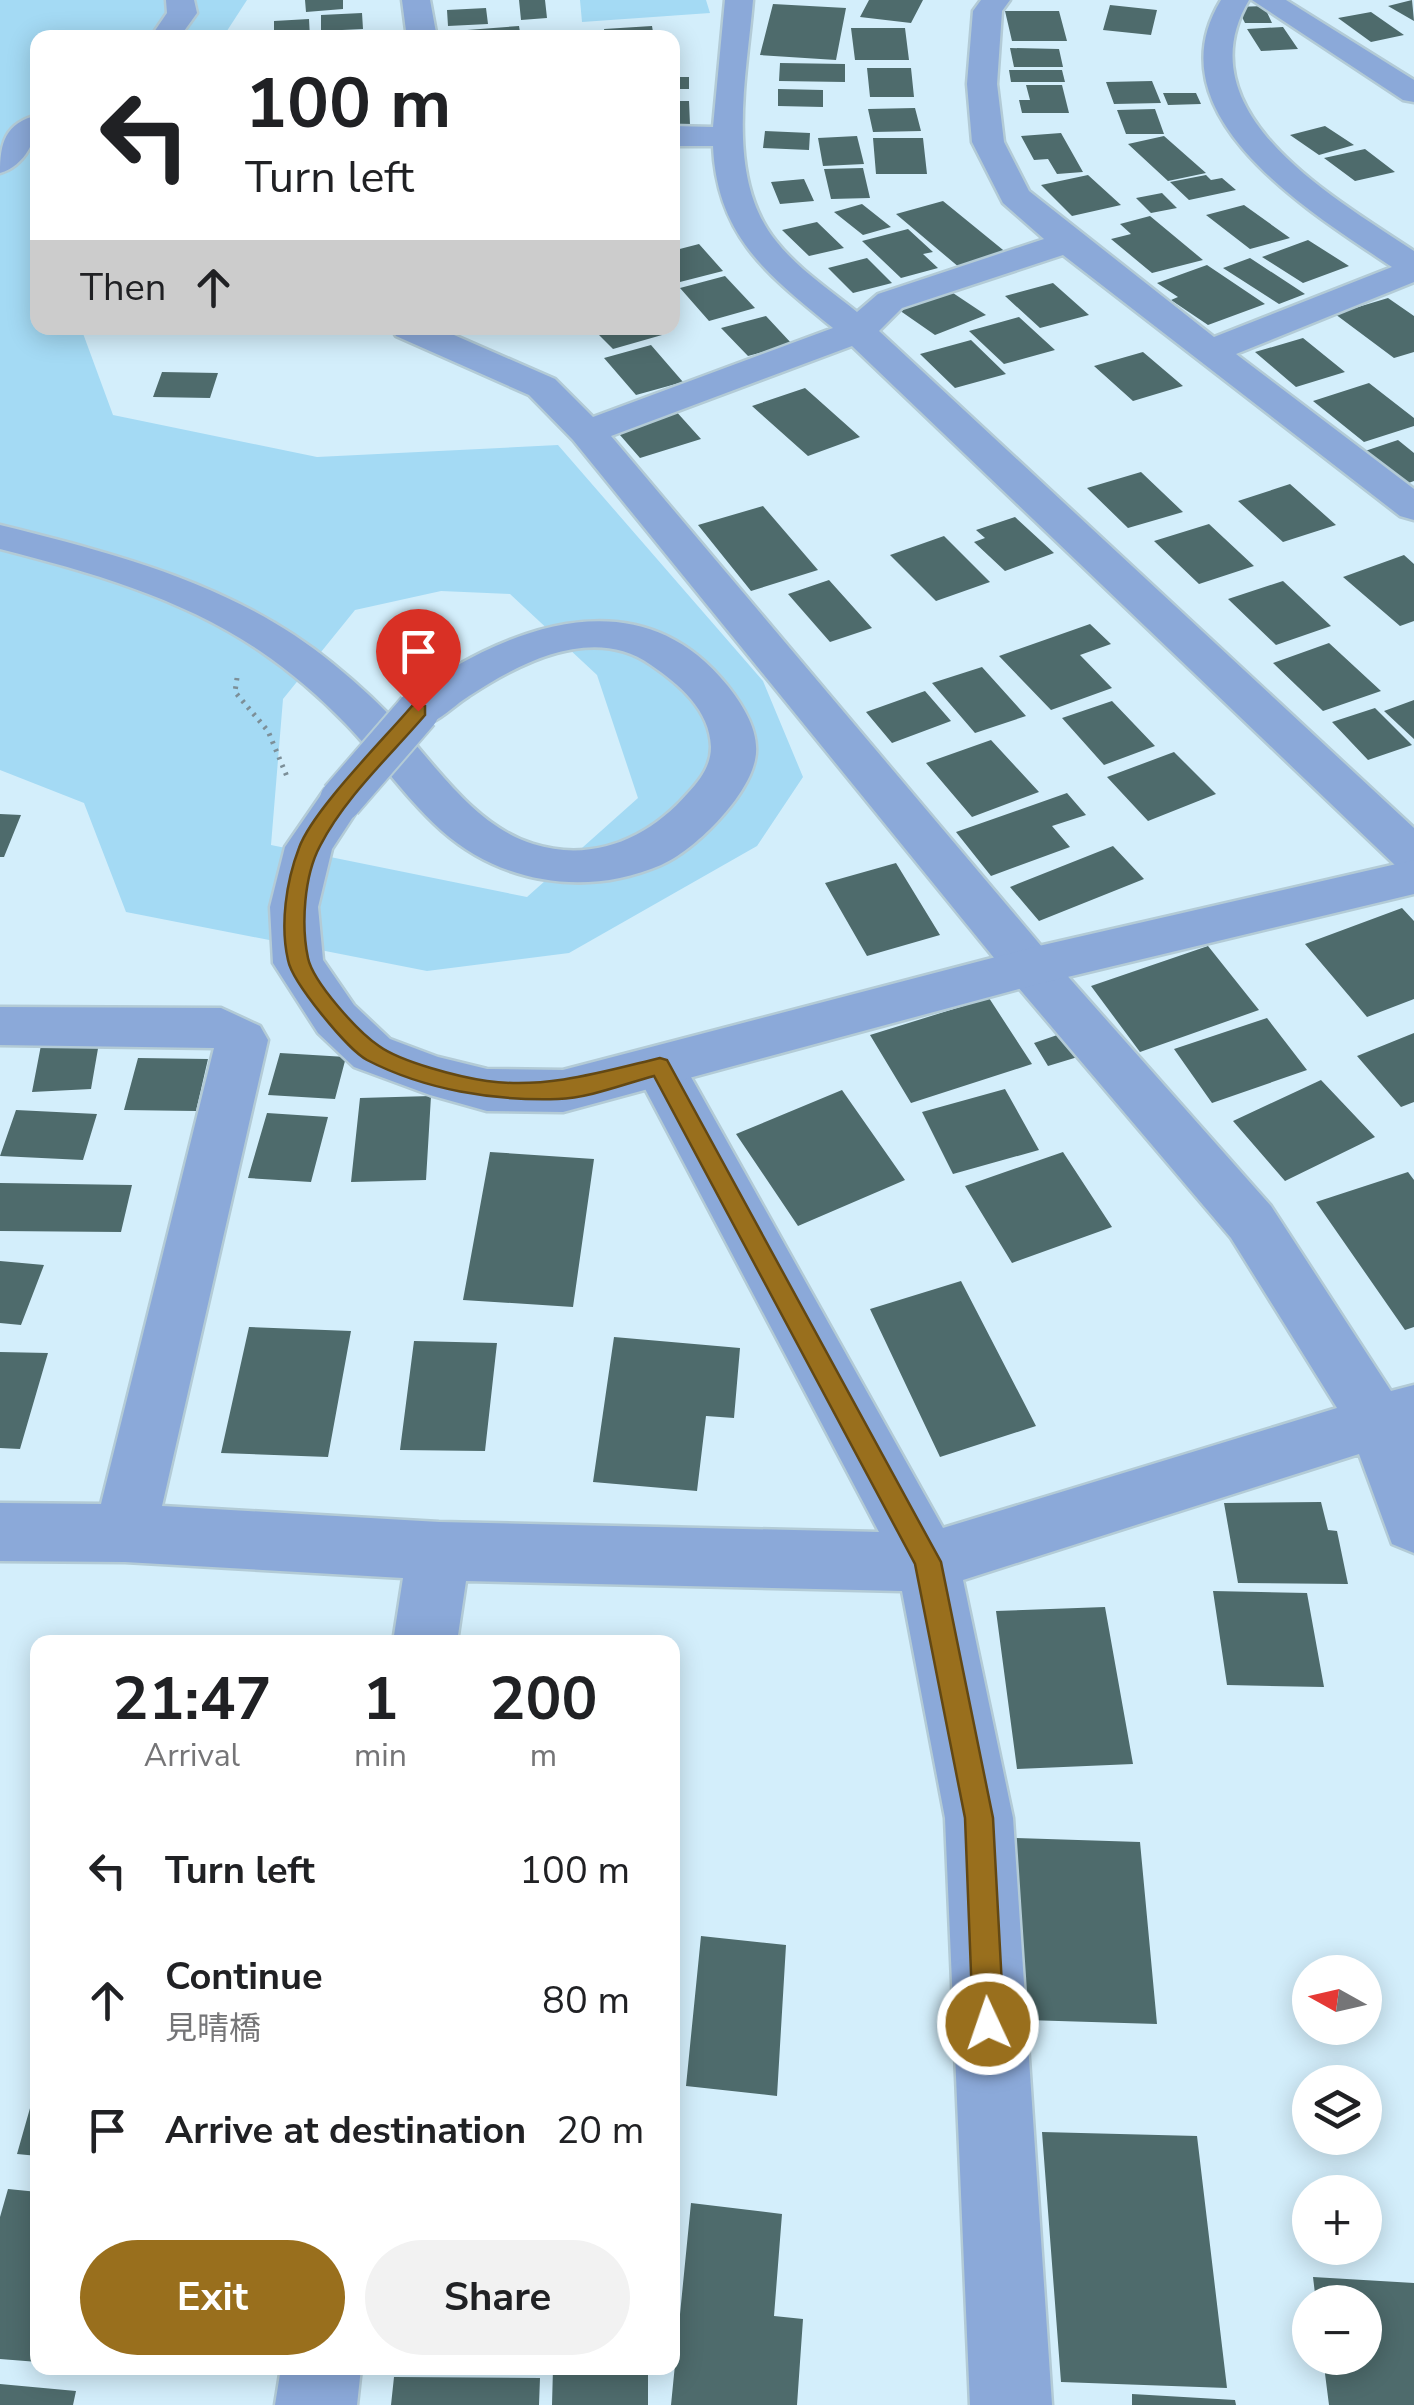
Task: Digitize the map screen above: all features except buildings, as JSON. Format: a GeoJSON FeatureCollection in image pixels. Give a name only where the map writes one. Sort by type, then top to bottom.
{"type":"FeatureCollection","features":[{"type":"Feature","properties":{"kind":"street"},"geometry":{"type":"LineString","coordinates":[[170,30],[182,13],[180,0]]}},
{"type":"Feature","properties":{"kind":"street"},"geometry":{"type":"LineString","coordinates":[[416,0],[421,30]]}},
{"type":"Feature","properties":{"kind":"street"},"geometry":{"type":"LineString","coordinates":[[739,0],[729,136],[736,204],[763,248],[858,332],[1414,854]]}},
{"type":"Feature","properties":{"kind":"street"},"geometry":{"type":"LineString","coordinates":[[996,0],[988,11],[982,84],[988,142],[1015,196],[1068,242],[1414,508]]}},
{"type":"Feature","properties":{"kind":"street"},"geometry":{"type":"LineString","coordinates":[[1235,0],[1218,32],[1220,74],[1244,134],[1298,185],[1414,268]]}},
{"type":"Feature","properties":{"kind":"street"},"geometry":{"type":"LineString","coordinates":[[1266,0],[1414,93]]}},
{"type":"Feature","properties":{"kind":"street"},"geometry":{"type":"LineString","coordinates":[[0,163],[30,129]]}},
{"type":"Feature","properties":{"kind":"street"},"geometry":{"type":"LineString","coordinates":[[680,136],[729,136]]}},
{"type":"Feature","properties":{"kind":"street"},"geometry":{"type":"LineString","coordinates":[[587,432],[858,332],[890,301],[1068,242]]}},
{"type":"Feature","properties":{"kind":"street"},"geometry":{"type":"LineString","coordinates":[[1211,351],[1414,268]]}},
{"type":"Feature","properties":{"kind":"street"},"geometry":{"type":"LineString","coordinates":[[424,335],[542,387],[587,432],[1030,967],[1251,1222],[1396,1416],[1414,1524]]}},
{"type":"Feature","properties":{"kind":"street"},"geometry":{"type":"LineString","coordinates":[[0,537],[171,586],[263,633],[364,716],[455,818],[476,837],[512,856],[566,868],[612,864],[656,848],[687,826],[733,760],[730,724],[710,691],[672,659],[648,645],[612,634],[568,634],[521,648],[463,676],[418,711],[341,800],[309,846],[294,907],[298,963],[336,1019],[372,1053],[487,1090],[563,1091],[1030,967],[1414,877]]}},
{"type":"Feature","properties":{"kind":"street"},"geometry":{"type":"LineString","coordinates":[[0,1026],[221,1028],[242,1040],[125,1533]]}},
{"type":"Feature","properties":{"kind":"street"},"geometry":{"type":"LineString","coordinates":[[660,1066],[928,1562],[979,1818],[1010,2405]]}},
{"type":"Feature","properties":{"kind":"street"},"geometry":{"type":"LineString","coordinates":[[0,1532],[125,1533],[440,1551],[928,1562],[1396,1416]]}},
{"type":"Feature","properties":{"kind":"street"},"geometry":{"type":"LineString","coordinates":[[427,1635],[440,1551]]}},
{"type":"Feature","properties":{"kind":"street"},"geometry":{"type":"LineString","coordinates":[[316,2405],[320,2375]]}},
{"type":"Feature","properties":{"kind":"path"},"geometry":{"type":"LineString","coordinates":[[263,633],[239,662],[235,692],[266,725],[284,759]]}},
{"type":"Feature","properties":{"kind":"shaded area"},"geometry":{"type":"Polygon","coordinates":[[[0,0],[247,0],[228,30],[30,30],[30,335],[84,335],[113,415],[317,457],[558,445],[763,681],[803,777],[757,846],[569,953],[427,971],[126,912],[84,803],[0,770],[0,0]],[[441,591],[355,610],[283,699],[271,845],[527,897],[638,798],[597,675],[510,594],[441,591]]]}},
{"type":"Feature","properties":{"kind":"shaded area"},"geometry":{"type":"Polygon","coordinates":[[[580,0],[706,0],[710,13],[582,22],[580,0]]]}},
{"type":"Feature","properties":{"kind":"route"},"geometry":{"type":"LineString","coordinates":[[418,711],[341,800],[309,846],[294,907],[298,963],[336,1019],[372,1053],[430,1074],[487,1090],[563,1091],[660,1066],[928,1562],[979,1818],[988,2024]]}}]}
